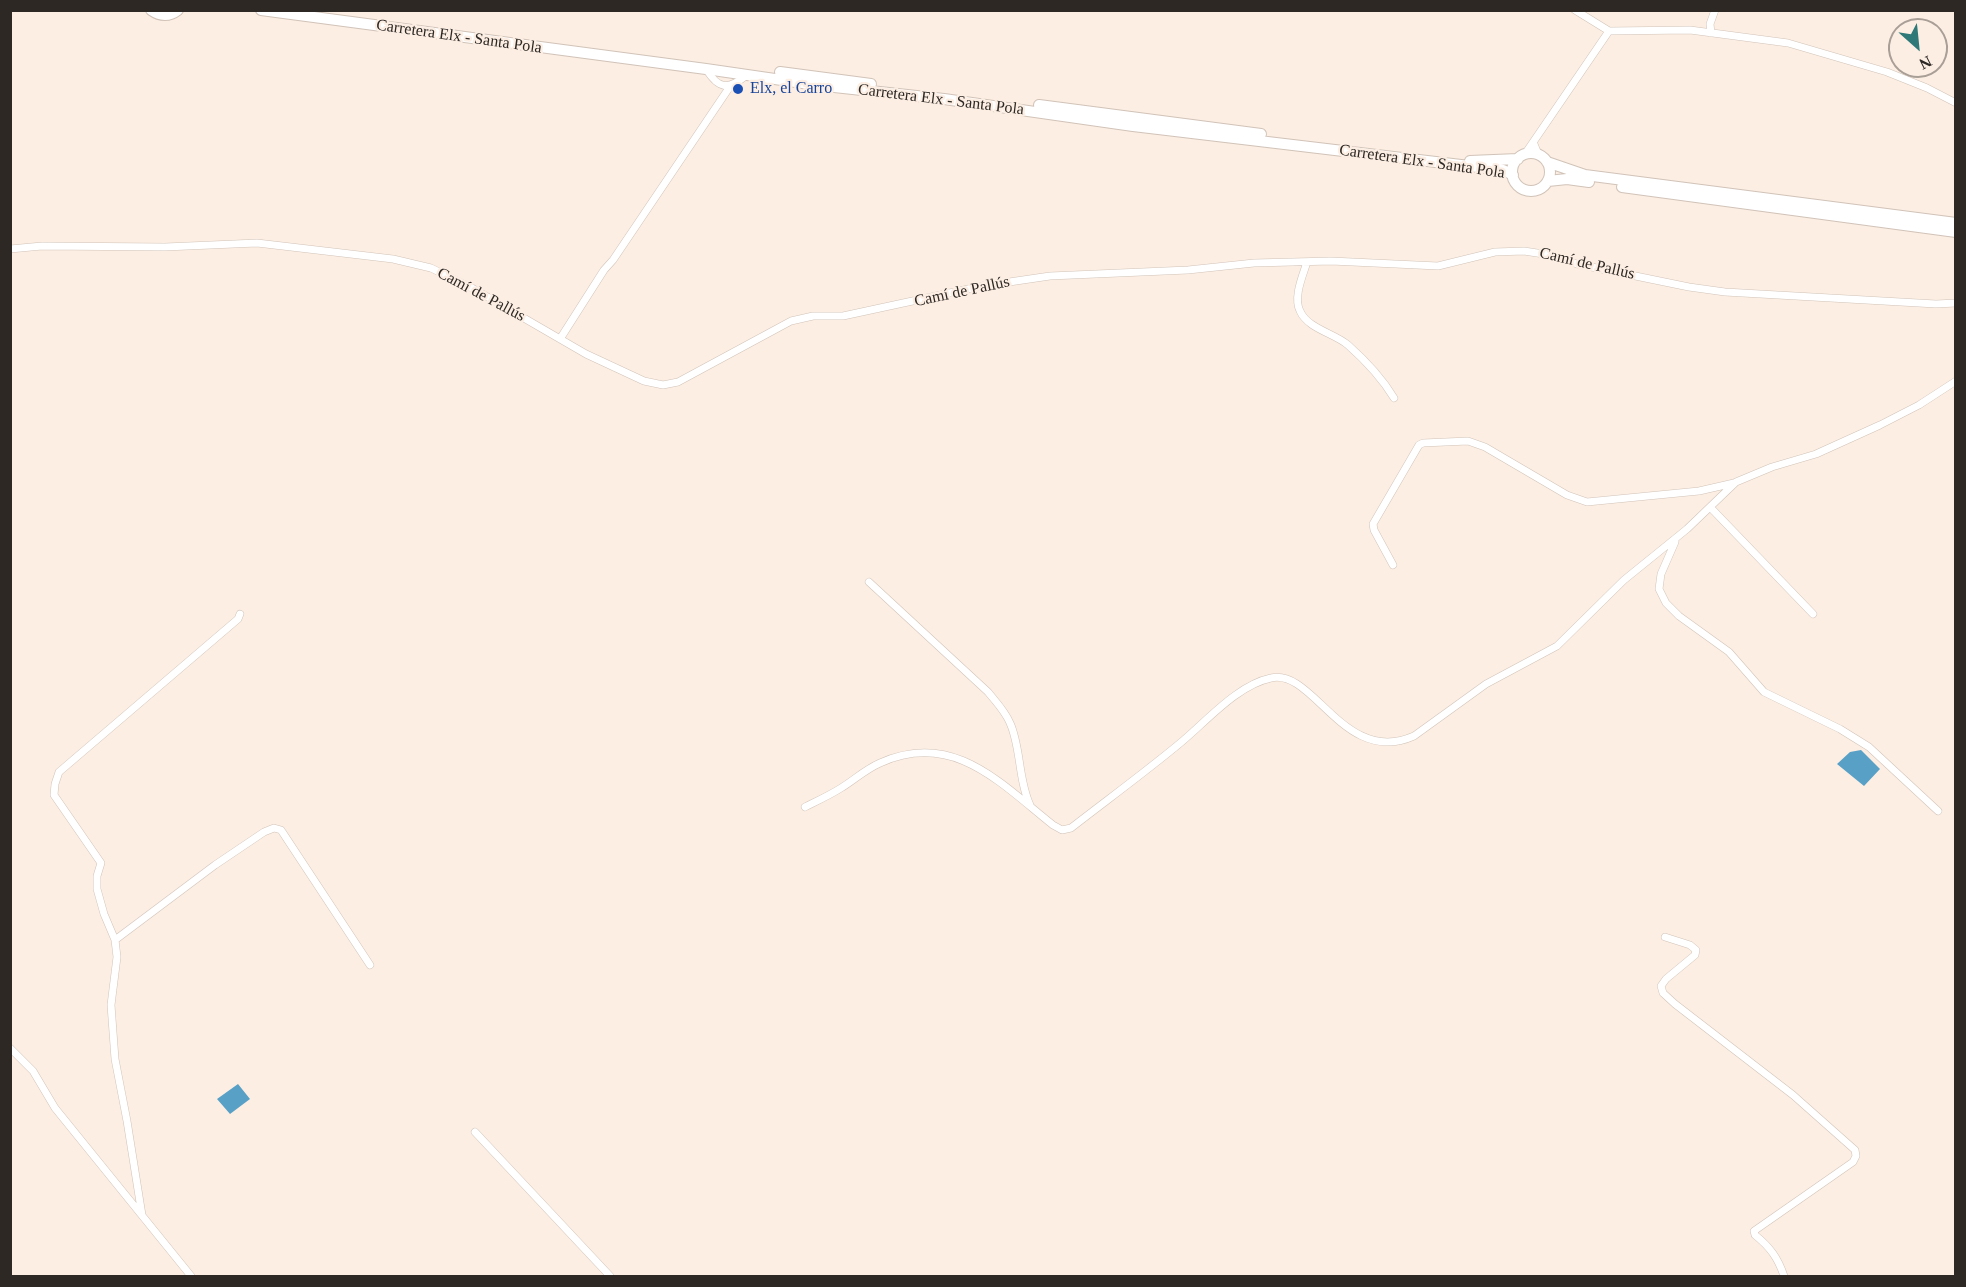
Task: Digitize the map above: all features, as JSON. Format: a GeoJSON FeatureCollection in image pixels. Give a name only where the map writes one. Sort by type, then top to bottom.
{"type":"FeatureCollection","features":[{"type":"Feature","properties":{"kind":"main road"},"geometry":{"type":"LineString","coordinates":[[151,10],[163,16],[171,15],[178,10]]}},
{"type":"Feature","properties":{"kind":"main road","name":"Carretera Elx - Santa Pola"},"geometry":{"type":"LineString","coordinates":[[261,10],[816,85],[944,99],[1132,126],[1503,170],[1513,175]]}},
{"type":"Feature","properties":{"kind":"main road","name":"Carretera Elx - Santa Pola"},"geometry":{"type":"LineString","coordinates":[[300,10],[1473,161],[1521,157]]}},
{"type":"Feature","properties":{"kind":"main road"},"geometry":{"type":"LineString","coordinates":[[1536,149],[1547,162],[1550,175],[1548,181],[1540,189],[1528,190],[1518,185],[1513,175],[1514,164],[1521,157],[1536,149]]}},
{"type":"Feature","properties":{"kind":"main road"},"geometry":{"type":"LineString","coordinates":[[1547,162],[1585,175],[1956,224]]}},
{"type":"Feature","properties":{"kind":"main road"},"geometry":{"type":"LineString","coordinates":[[1548,181],[1567,178],[1695,198],[1956,232]]}},
{"type":"Feature","properties":{"kind":"street"},"geometry":{"type":"LineString","coordinates":[[1575,10],[1609,31],[1690,30],[1788,43],[1887,72],[1956,103]]}},
{"type":"Feature","properties":{"kind":"street"},"geometry":{"type":"LineString","coordinates":[[1711,33],[1711,17],[1715,10]]}},
{"type":"Feature","properties":{"kind":"street"},"geometry":{"type":"LineString","coordinates":[[1536,149],[1559,102],[1609,31]]}},
{"type":"Feature","properties":{"kind":"street"},"geometry":{"type":"LineString","coordinates":[[706,69],[715,81],[721,85],[731,86]]}},
{"type":"Feature","properties":{"kind":"street"},"geometry":{"type":"LineString","coordinates":[[560,339],[604,270],[731,86],[748,75]]}},
{"type":"Feature","properties":{"kind":"street","name":"Camí de Pallús"},"geometry":{"type":"LineString","coordinates":[[10,249],[42,246],[165,247],[256,243],[393,259],[431,268],[462,283],[586,354],[644,381],[663,385],[678,382],[791,321],[813,316],[843,316],[982,286],[1050,276],[1188,270],[1254,263],[1307,262],[1438,266],[1495,252],[1524,251],[1689,287],[1725,292],[1936,304],[1956,303]]}},
{"type":"Feature","properties":{"kind":"street"},"geometry":{"type":"LineString","coordinates":[[1307,262],[1299,291],[1298,309],[1305,319],[1347,344],[1383,381],[1394,398]]}},
{"type":"Feature","properties":{"kind":"street"},"geometry":{"type":"LineString","coordinates":[[1393,565],[1372,524],[1419,445],[1423,443],[1468,441],[1485,447],[1567,495],[1587,502],[1699,491],[1736,482],[1816,454],[1919,405],[1956,381]]}},
{"type":"Feature","properties":{"kind":"street"},"geometry":{"type":"LineString","coordinates":[[805,807],[840,789],[878,764],[897,756],[922,752],[946,753],[972,764],[1053,825],[1062,830],[1071,828],[1157,762],[1226,703],[1253,685],[1272,678],[1285,677],[1295,682],[1345,726],[1360,735],[1381,742],[1398,743],[1414,736],[1500,676],[1557,646],[1624,580],[1678,537],[1736,482]]}},
{"type":"Feature","properties":{"kind":"street"},"geometry":{"type":"LineString","coordinates":[[1710,507],[1813,614]]}},
{"type":"Feature","properties":{"kind":"street"},"geometry":{"type":"LineString","coordinates":[[1678,537],[1661,574],[1659,589],[1666,603],[1729,652],[1764,692],[1840,729],[1869,747],[1938,811]]}},
{"type":"Feature","properties":{"kind":"street"},"geometry":{"type":"LineString","coordinates":[[869,582],[988,692],[1005,712],[1012,725],[1020,774],[1031,808]]}},
{"type":"Feature","properties":{"kind":"street"},"geometry":{"type":"LineString","coordinates":[[142,1215],[115,1059],[111,1005],[117,957],[115,940],[97,889],[96,876],[101,863],[54,795],[58,772],[238,619],[240,614]]}},
{"type":"Feature","properties":{"kind":"street"},"geometry":{"type":"LineString","coordinates":[[115,940],[215,865],[274,828],[281,830],[370,965]]}},
{"type":"Feature","properties":{"kind":"street"},"geometry":{"type":"LineString","coordinates":[[1665,937],[1690,945],[1696,950],[1695,955],[1666,979],[1661,986],[1664,993],[1691,1017],[1793,1095],[1855,1150],[1856,1156],[1853,1162],[1754,1231],[1778,1260],[1784,1276]]}},
{"type":"Feature","properties":{"kind":"street"},"geometry":{"type":"LineString","coordinates":[[10,1048],[33,1071],[55,1108],[191,1276]]}},
{"type":"Feature","properties":{"kind":"street"},"geometry":{"type":"LineString","coordinates":[[475,1132],[610,1276]]}},
{"type":"Feature","properties":{"kind":"water"},"geometry":{"type":"Polygon","coordinates":[[[1861,750],[1880,769],[1864,786],[1837,764],[1850,752],[1861,750]]]}},
{"type":"Feature","properties":{"kind":"water"},"geometry":{"type":"Polygon","coordinates":[[[238,1084],[250,1099],[230,1114],[217,1099],[238,1084]]]}},
{"type":"Feature","properties":{"kind":"place","name":"Elx, el Carro"},"geometry":{"type":"Point","coordinates":[738,89]}}]}
